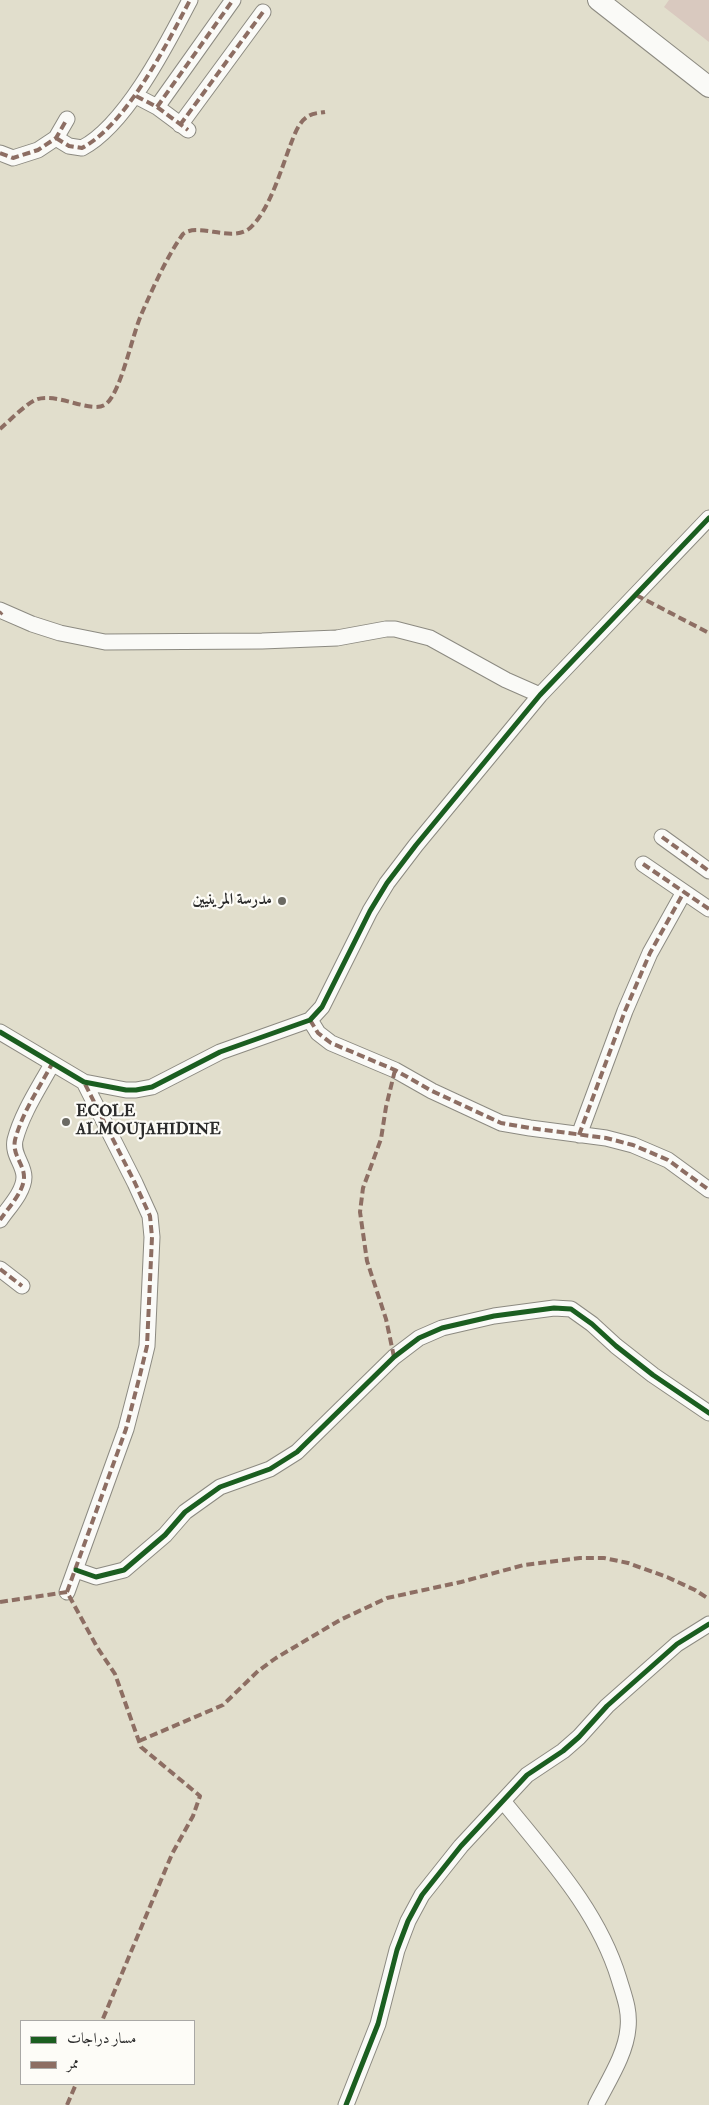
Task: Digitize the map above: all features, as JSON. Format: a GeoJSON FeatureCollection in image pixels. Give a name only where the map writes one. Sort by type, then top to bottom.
{"type":"FeatureCollection","features":[{"type":"Feature","properties":{"kind":"main road"},"geometry":{"type":"LineString","coordinates":[[598,0],[709,87]]}},
{"type":"Feature","properties":{"kind":"street"},"geometry":{"type":"LineString","coordinates":[[56,138],[69,146],[82,148],[107,130],[136,96],[190,0]]}},
{"type":"Feature","properties":{"kind":"street"},"geometry":{"type":"LineString","coordinates":[[157,107],[233,0]]}},
{"type":"Feature","properties":{"kind":"street"},"geometry":{"type":"LineString","coordinates":[[136,96],[157,107],[184,128],[263,12]]}},
{"type":"Feature","properties":{"kind":"street"},"geometry":{"type":"LineString","coordinates":[[0,153],[13,158],[38,150],[56,138],[67,119]]}},
{"type":"Feature","properties":{"kind":"street"},"geometry":{"type":"LineString","coordinates":[[0,1032],[84,1082],[126,1090],[152,1087],[220,1052],[310,1020],[322,1007],[370,911],[387,883],[540,695],[709,518]]}},
{"type":"Feature","properties":{"kind":"street"},"geometry":{"type":"LineString","coordinates":[[1,612],[60,633],[105,642],[262,641],[328,638],[395,629],[430,638],[506,680],[540,695]]}},
{"type":"Feature","properties":{"kind":"street"},"geometry":{"type":"LineString","coordinates":[[662,838],[709,871]]}},
{"type":"Feature","properties":{"kind":"street"},"geometry":{"type":"LineString","coordinates":[[643,864],[709,910]]}},
{"type":"Feature","properties":{"kind":"street"},"geometry":{"type":"LineString","coordinates":[[579,1135],[625,1011],[650,953],[684,892]]}},
{"type":"Feature","properties":{"kind":"street"},"geometry":{"type":"LineString","coordinates":[[310,1020],[318,1032],[331,1043],[395,1070],[432,1091],[501,1123],[606,1138],[633,1145],[668,1160],[709,1190]]}},
{"type":"Feature","properties":{"kind":"street"},"geometry":{"type":"LineString","coordinates":[[0,1220],[23,1184],[24,1175],[15,1151],[15,1141],[24,1117],[52,1064]]}},
{"type":"Feature","properties":{"kind":"street"},"geometry":{"type":"LineString","coordinates":[[67,1592],[126,1429],[147,1346],[152,1237],[150,1216],[136,1183],[84,1082]]}},
{"type":"Feature","properties":{"kind":"street"},"geometry":{"type":"LineString","coordinates":[[0,1269],[22,1286]]}},
{"type":"Feature","properties":{"kind":"street"},"geometry":{"type":"LineString","coordinates":[[76,1570],[96,1577],[124,1570],[165,1535],[185,1512],[220,1487],[270,1469],[297,1452],[372,1378],[409,1345],[432,1332],[458,1324],[494,1316],[554,1308],[572,1309],[653,1375],[709,1413]]}},
{"type":"Feature","properties":{"kind":"street"},"geometry":{"type":"LineString","coordinates":[[346,2105],[378,2024],[397,1950],[408,1920],[422,1895],[456,1853],[527,1775],[563,1751],[579,1737],[607,1706],[670,1650],[709,1624]]}},
{"type":"Feature","properties":{"kind":"street"},"geometry":{"type":"LineString","coordinates":[[504,1802],[577,1893],[590,1913],[613,1957],[628,2007],[628,2030],[621,2054],[596,2105]]}},
{"type":"Feature","properties":{"kind":"building"},"geometry":{"type":"Polygon","coordinates":[[[669,0],[709,0],[709,42],[664,7],[669,0]]]}},
{"type":"Feature","properties":{"kind":"marked path"},"geometry":{"type":"LineString","coordinates":[[56,138],[69,146],[82,148],[98,137],[114,121],[144,82],[190,0]]}},
{"type":"Feature","properties":{"kind":"marked path"},"geometry":{"type":"LineString","coordinates":[[157,107],[233,0]]}},
{"type":"Feature","properties":{"kind":"marked path"},"geometry":{"type":"LineString","coordinates":[[180,125],[263,12]]}},
{"type":"Feature","properties":{"kind":"marked path"},"geometry":{"type":"LineString","coordinates":[[136,96],[157,107],[188,130]]}},
{"type":"Feature","properties":{"kind":"marked path"},"geometry":{"type":"LineString","coordinates":[[0,429],[35,400],[53,398],[92,407],[100,407],[106,404],[117,388],[141,315],[150,294],[165,263],[183,234],[197,230],[234,234],[250,228],[257,221],[269,201],[299,126],[309,116],[325,112]]}},
{"type":"Feature","properties":{"kind":"marked path"},"geometry":{"type":"LineString","coordinates":[[0,153],[13,158],[38,150],[56,138],[67,119]]}},
{"type":"Feature","properties":{"kind":"marked path"},"geometry":{"type":"LineString","coordinates":[[636,595],[709,633]]}},
{"type":"Feature","properties":{"kind":"marked path"},"geometry":{"type":"LineString","coordinates":[[662,837],[709,871]]}},
{"type":"Feature","properties":{"kind":"marked path"},"geometry":{"type":"LineString","coordinates":[[643,864],[709,909]]}},
{"type":"Feature","properties":{"kind":"marked path"},"geometry":{"type":"LineString","coordinates":[[579,1135],[625,1011],[650,953],[684,892]]}},
{"type":"Feature","properties":{"kind":"marked path"},"geometry":{"type":"LineString","coordinates":[[310,1020],[318,1033],[331,1043],[395,1070],[432,1091],[501,1123],[606,1138],[633,1145],[668,1160],[709,1190]]}},
{"type":"Feature","properties":{"kind":"marked path"},"geometry":{"type":"LineString","coordinates":[[0,1220],[19,1194],[23,1183],[23,1172],[15,1150],[18,1130],[31,1101],[52,1064]]}},
{"type":"Feature","properties":{"kind":"marked path"},"geometry":{"type":"LineString","coordinates":[[394,1357],[386,1319],[367,1261],[360,1212],[363,1188],[381,1139],[395,1070]]}},
{"type":"Feature","properties":{"kind":"marked path"},"geometry":{"type":"LineString","coordinates":[[67,1592],[126,1429],[147,1346],[152,1237],[150,1216],[84,1082]]}},
{"type":"Feature","properties":{"kind":"marked path"},"geometry":{"type":"LineString","coordinates":[[0,1269],[22,1286]]}},
{"type":"Feature","properties":{"kind":"marked path"},"geometry":{"type":"LineString","coordinates":[[139,1741],[223,1705],[258,1671],[276,1658],[340,1620],[387,1598],[461,1582],[524,1565],[580,1558],[604,1558],[628,1563],[667,1577],[709,1599]]}},
{"type":"Feature","properties":{"kind":"marked path"},"geometry":{"type":"LineString","coordinates":[[0,1602],[67,1592],[97,1647],[115,1674],[141,1747],[200,1796],[193,1816],[172,1854],[102,2020]]}},
{"type":"Feature","properties":{"kind":"marked path"},"geometry":{"type":"LineString","coordinates":[[67,2105],[76,2085]]}},
{"type":"Feature","properties":{"kind":"cycle path"},"geometry":{"type":"LineString","coordinates":[[0,1032],[84,1082],[126,1090],[136,1090],[152,1087],[220,1052],[310,1020],[322,1007],[370,911],[387,883],[416,845],[540,695],[709,518]]}},
{"type":"Feature","properties":{"kind":"cycle path"},"geometry":{"type":"LineString","coordinates":[[76,1570],[96,1577],[124,1570],[165,1535],[185,1512],[220,1487],[270,1469],[297,1452],[394,1357],[419,1338],[442,1328],[494,1316],[554,1308],[571,1309],[653,1375],[709,1413]]}},
{"type":"Feature","properties":{"kind":"cycle path"},"geometry":{"type":"LineString","coordinates":[[346,2105],[378,2024],[397,1950],[408,1921],[422,1895],[461,1846],[527,1775],[563,1751],[579,1737],[607,1706],[677,1644],[709,1624]]}},
{"type":"Feature","properties":{"kind":"place","name":"مدرسة المرينيين"},"geometry":{"type":"Point","coordinates":[282,901]}},
{"type":"Feature","properties":{"kind":"place","name":"ECOLE ALMOUJAHIDINE"},"geometry":{"type":"Point","coordinates":[66,1122]}}]}
